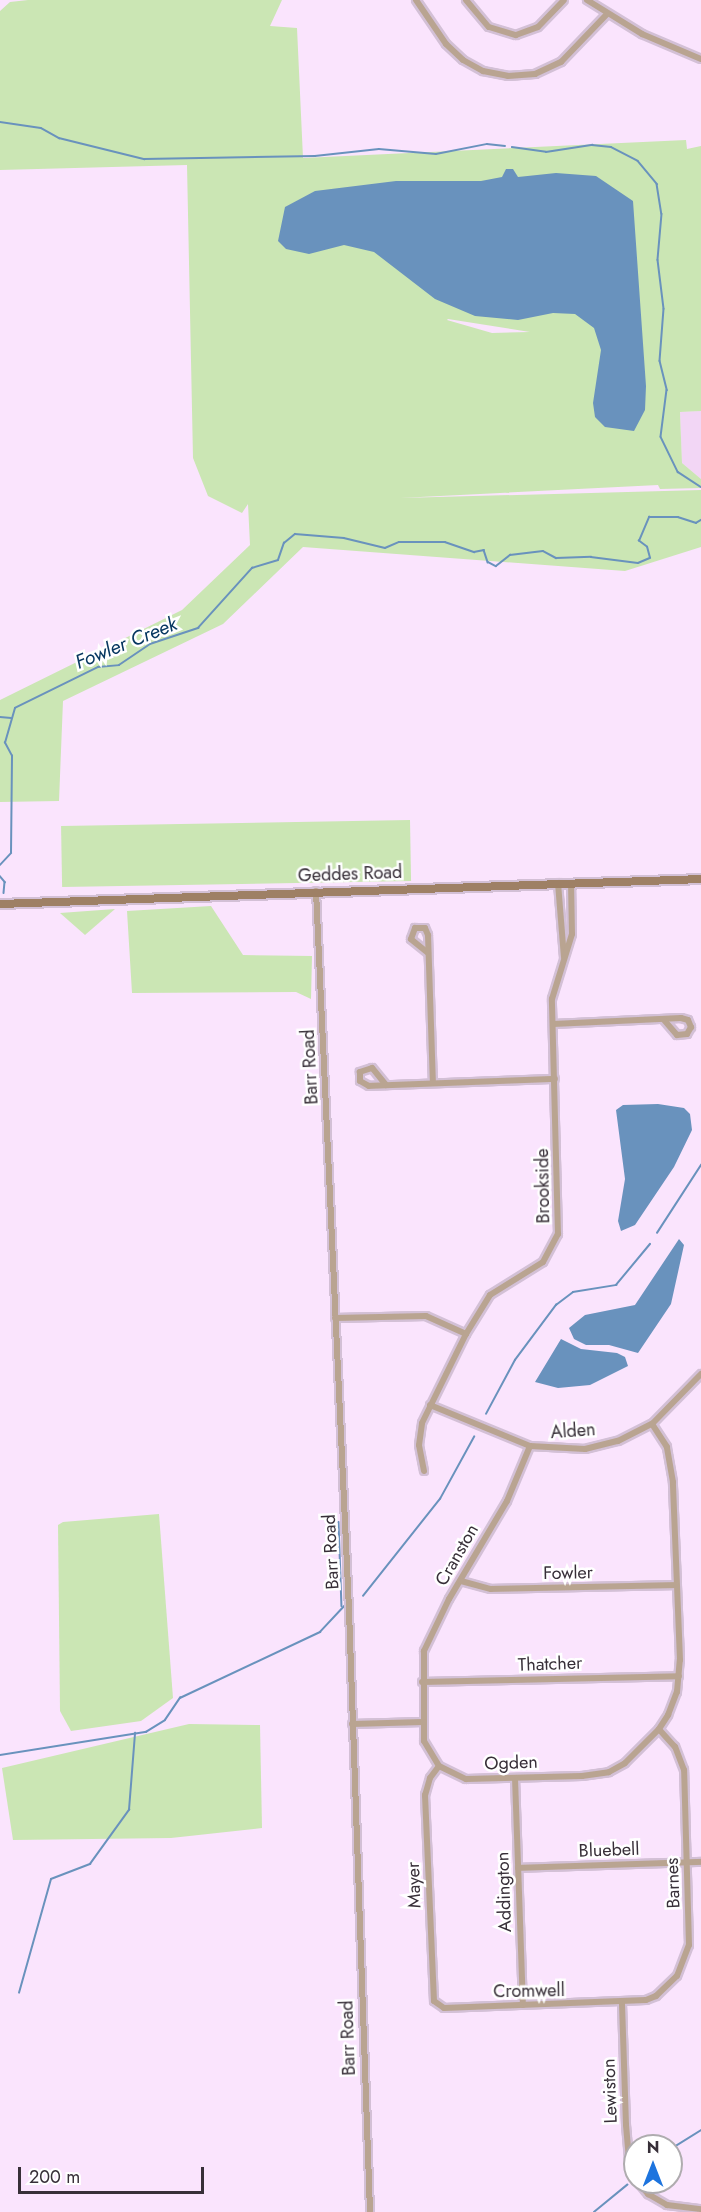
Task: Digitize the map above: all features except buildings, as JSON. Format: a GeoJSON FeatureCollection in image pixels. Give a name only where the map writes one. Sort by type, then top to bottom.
{"type":"FeatureCollection","features":[{"type":"Feature","properties":{"kind":"main road","name":"Geddes Road"},"geometry":{"type":"LineString","coordinates":[[0,904],[701,879]]}},
{"type":"Feature","properties":{"kind":"street"},"geometry":{"type":"LineString","coordinates":[[416,0],[458,56],[483,71],[508,76],[535,74],[561,62],[607,14]]}},
{"type":"Feature","properties":{"kind":"street"},"geometry":{"type":"LineString","coordinates":[[466,0],[489,27],[516,35],[538,27],[564,0]]}},
{"type":"Feature","properties":{"kind":"street"},"geometry":{"type":"LineString","coordinates":[[587,0],[607,14],[653,39],[701,59]]}},
{"type":"Feature","properties":{"kind":"street","name":"Brookside"},"geometry":{"type":"LineString","coordinates":[[558,883],[564,958]]}},
{"type":"Feature","properties":{"kind":"street","name":"Brookside"},"geometry":{"type":"LineString","coordinates":[[424,1471],[419,1438],[430,1405],[466,1334],[490,1295],[543,1262],[558,1234],[553,992],[572,934],[571,883]]}},
{"type":"Feature","properties":{"kind":"street","name":"Barr Road"},"geometry":{"type":"LineString","coordinates":[[316,891],[352,1724],[370,2212]]}},
{"type":"Feature","properties":{"kind":"street"},"geometry":{"type":"LineString","coordinates":[[428,953],[433,1083]]}},
{"type":"Feature","properties":{"kind":"street"},"geometry":{"type":"LineString","coordinates":[[553,1024],[664,1020]]}},
{"type":"Feature","properties":{"kind":"street"},"geometry":{"type":"LineString","coordinates":[[386,1085],[555,1079]]}},
{"type":"Feature","properties":{"kind":"street"},"geometry":{"type":"LineString","coordinates":[[335,1318],[418,1315],[435,1318],[466,1334]]}},
{"type":"Feature","properties":{"kind":"street","name":"Alden"},"geometry":{"type":"LineString","coordinates":[[430,1405],[530,1446],[585,1449],[618,1440],[652,1424],[701,1374]]}},
{"type":"Feature","properties":{"kind":"street","name":"Ogden"},"geometry":{"type":"LineString","coordinates":[[439,1766],[466,1779],[609,1772],[625,1763],[659,1729],[674,1703],[680,1676],[672,1466],[667,1447],[652,1424]]}},
{"type":"Feature","properties":{"kind":"street","name":"Cranston"},"geometry":{"type":"LineString","coordinates":[[422,1683],[427,1641],[507,1501],[530,1446]]}},
{"type":"Feature","properties":{"kind":"street","name":"Fowler"},"geometry":{"type":"LineString","coordinates":[[461,1581],[491,1589],[676,1586]]}},
{"type":"Feature","properties":{"kind":"street","name":"Thatcher"},"geometry":{"type":"LineString","coordinates":[[422,1683],[680,1676]]}},
{"type":"Feature","properties":{"kind":"street"},"geometry":{"type":"LineString","coordinates":[[422,1683],[423,1722],[427,1749],[439,1766]]}},
{"type":"Feature","properties":{"kind":"street"},"geometry":{"type":"LineString","coordinates":[[352,1724],[423,1722]]}},
{"type":"Feature","properties":{"kind":"street","name":"Barnes"},"geometry":{"type":"LineString","coordinates":[[622,2004],[656,1996],[683,1967],[689,1945],[682,1764],[671,1740],[659,1729]]}},
{"type":"Feature","properties":{"kind":"street","name":"Mayer"},"geometry":{"type":"LineString","coordinates":[[438,2005],[434,2001],[425,1795],[430,1778],[439,1766]]}},
{"type":"Feature","properties":{"kind":"street","name":"Addington"},"geometry":{"type":"LineString","coordinates":[[515,1778],[523,2005]]}},
{"type":"Feature","properties":{"kind":"street","name":"Bluebell"},"geometry":{"type":"LineString","coordinates":[[518,1868],[701,1862]]}},
{"type":"Feature","properties":{"kind":"street","name":"Cromwell"},"geometry":{"type":"LineString","coordinates":[[438,2005],[444,2008],[622,2004]]}},
{"type":"Feature","properties":{"kind":"street","name":"Lewiston"},"geometry":{"type":"LineString","coordinates":[[622,2004],[627,2134]]}},
{"type":"Feature","properties":{"kind":"street"},"geometry":{"type":"LineString","coordinates":[[648,2194],[667,2205],[701,2209]]}},
{"type":"Feature","properties":{"kind":"shaded area"},"geometry":{"type":"Polygon","coordinates":[[[701,411],[701,479],[682,463],[680,412],[701,411]]]}},
{"type":"Feature","properties":{"kind":"green space"},"geometry":{"type":"Polygon","coordinates":[[[28,0],[282,0],[270,26],[297,28],[303,158],[686,140],[687,149],[701,146],[701,411],[680,412],[682,463],[701,479],[701,488],[660,489],[658,485],[400,498],[701,490],[701,547],[625,571],[303,547],[223,624],[63,701],[59,801],[0,802],[0,700],[182,610],[250,545],[248,504],[242,513],[208,496],[193,458],[187,165],[0,170],[0,11],[10,2],[28,0]],[[448,319],[492,333],[530,332],[448,319]]]}},
{"type":"Feature","properties":{"kind":"green space"},"geometry":{"type":"Polygon","coordinates":[[[410,820],[411,881],[62,887],[61,826],[410,820]]]}},
{"type":"Feature","properties":{"kind":"green space"},"geometry":{"type":"Polygon","coordinates":[[[211,906],[243,955],[312,956],[311,999],[296,992],[132,993],[127,911],[211,906]]]}},
{"type":"Feature","properties":{"kind":"green space"},"geometry":{"type":"Polygon","coordinates":[[[115,909],[85,935],[60,913],[115,909]]]}},
{"type":"Feature","properties":{"kind":"green space"},"geometry":{"type":"Polygon","coordinates":[[[159,1514],[173,1698],[141,1721],[71,1731],[60,1711],[58,1525],[63,1522],[159,1514]]]}},
{"type":"Feature","properties":{"kind":"green space"},"geometry":{"type":"Polygon","coordinates":[[[189,1724],[260,1725],[262,1828],[171,1838],[13,1840],[2,1768],[189,1724]]]}},
{"type":"Feature","properties":{"kind":"water"},"geometry":{"type":"Polygon","coordinates":[[[506,169],[513,169],[518,177],[556,173],[596,176],[633,201],[646,386],[645,410],[634,431],[605,427],[595,417],[593,403],[601,350],[594,328],[575,314],[553,313],[518,320],[475,316],[435,299],[374,252],[344,245],[309,254],[286,249],[278,241],[285,207],[315,191],[396,181],[481,181],[502,177],[506,169]]]}},
{"type":"Feature","properties":{"kind":"water"},"geometry":{"type":"Polygon","coordinates":[[[658,1104],[684,1108],[690,1114],[692,1130],[674,1167],[635,1225],[621,1231],[618,1221],[625,1179],[616,1110],[623,1105],[658,1104]]]}},
{"type":"Feature","properties":{"kind":"water"},"geometry":{"type":"Polygon","coordinates":[[[679,1239],[684,1245],[671,1304],[638,1353],[609,1345],[586,1345],[574,1339],[569,1328],[585,1315],[635,1305],[679,1239]]]}},
{"type":"Feature","properties":{"kind":"water"},"geometry":{"type":"Polygon","coordinates":[[[561,1339],[581,1349],[617,1353],[625,1357],[628,1366],[590,1385],[558,1388],[535,1382],[561,1339]]]}},
{"type":"Feature","properties":{"kind":"waterway"},"geometry":{"type":"LineString","coordinates":[[0,122],[41,128],[59,138],[144,159],[315,156],[379,149],[436,154],[487,144],[505,146]]}},
{"type":"Feature","properties":{"kind":"waterway"},"geometry":{"type":"LineString","coordinates":[[512,147],[546,152],[592,145],[611,147],[638,161],[657,184],[662,214],[658,260],[664,309],[660,361],[667,390],[661,437],[678,472],[701,487]]}},
{"type":"Feature","properties":{"kind":"waterway","name":"Fowler Creek"},"geometry":{"type":"LineString","coordinates":[[0,865],[11,853],[12,756],[5,743],[15,708],[98,667],[119,665],[150,644],[198,628],[252,568],[278,560],[284,543],[295,534],[344,538],[385,548],[399,542],[445,542],[474,552],[484,550],[488,562],[496,566],[510,555],[543,551],[556,558],[591,557],[638,563],[650,558],[647,547],[639,541],[649,517],[678,517],[696,523],[701,520]]}},
{"type":"Feature","properties":{"kind":"waterway"},"geometry":{"type":"LineString","coordinates":[[0,717],[11,718]]}},
{"type":"Feature","properties":{"kind":"waterway","name":"Fowler Creek"},"geometry":{"type":"LineString","coordinates":[[0,876],[5,882],[4,893]]}},
{"type":"Feature","properties":{"kind":"waterway"},"geometry":{"type":"LineString","coordinates":[[657,1233],[701,1165]]}},
{"type":"Feature","properties":{"kind":"waterway"},"geometry":{"type":"LineString","coordinates":[[486,1414],[515,1360],[556,1305],[573,1292],[616,1285],[650,1244]]}},
{"type":"Feature","properties":{"kind":"waterway"},"geometry":{"type":"LineString","coordinates":[[363,1596],[440,1499],[474,1437]]}},
{"type":"Feature","properties":{"kind":"waterway"},"geometry":{"type":"LineString","coordinates":[[339,1522],[342,1606]]}},
{"type":"Feature","properties":{"kind":"waterway"},"geometry":{"type":"LineString","coordinates":[[0,1755],[146,1732],[165,1720],[180,1698],[320,1632],[344,1606]]}},
{"type":"Feature","properties":{"kind":"waterway"},"geometry":{"type":"LineString","coordinates":[[19,1993],[51,1879],[90,1864],[129,1810],[135,1733]]}},
{"type":"Feature","properties":{"kind":"waterway"},"geometry":{"type":"LineString","coordinates":[[683,2141],[701,2130]]}},
{"type":"Feature","properties":{"kind":"waterway"},"geometry":{"type":"LineString","coordinates":[[594,2212],[623,2188]]}}]}
